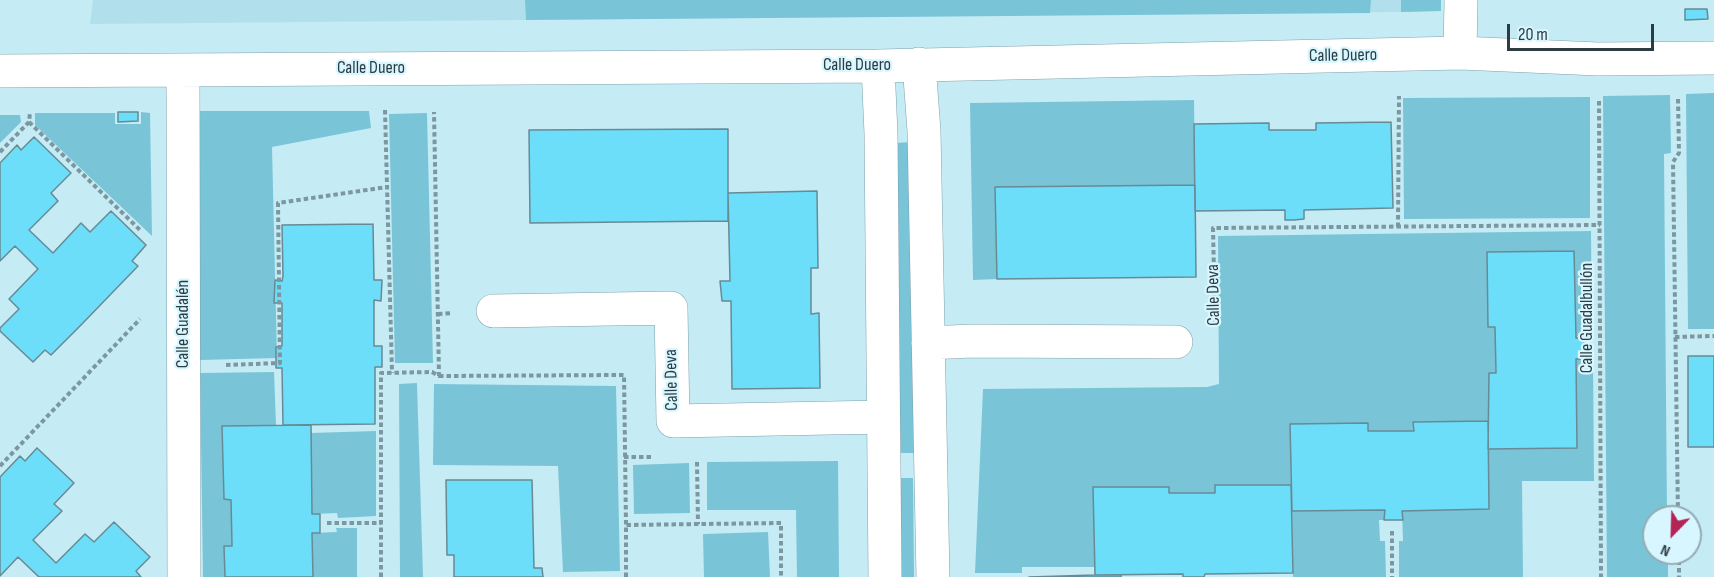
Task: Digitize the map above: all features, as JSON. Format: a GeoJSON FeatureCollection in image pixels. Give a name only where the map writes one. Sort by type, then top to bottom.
{"type":"FeatureCollection","features":[{"type":"Feature","properties":{"kind":"street"},"geometry":{"type":"LineString","coordinates":[[1460,53],[1461,0]]}},
{"type":"Feature","properties":{"kind":"street","name":"Calle Duero"},"geometry":{"type":"LineString","coordinates":[[0,71],[878,66],[1460,53],[1598,59],[1714,58]]}},
{"type":"Feature","properties":{"kind":"street"},"geometry":{"type":"LineString","coordinates":[[919,64],[924,131],[933,577]]}},
{"type":"Feature","properties":{"kind":"street"},"geometry":{"type":"LineString","coordinates":[[878,66],[881,134],[885,577]]}},
{"type":"Feature","properties":{"kind":"street","name":"Calle Guadalén"},"geometry":{"type":"LineString","coordinates":[[183,70],[184,577]]}},
{"type":"Feature","properties":{"kind":"street","name":"Calle Deva"},"geometry":{"type":"LineString","coordinates":[[493,311],[671,308],[673,421],[883,417]]}},
{"type":"Feature","properties":{"kind":"street"},"geometry":{"type":"LineString","coordinates":[[928,343],[972,341],[1176,342]]}},
{"type":"Feature","properties":{"kind":"path","name":"Calle Guadalbullón"},"geometry":{"type":"LineString","coordinates":[[1598,59],[1601,577]]}},
{"type":"Feature","properties":{"kind":"path"},"geometry":{"type":"LineString","coordinates":[[1398,227],[1399,90]]}},
{"type":"Feature","properties":{"kind":"path"},"geometry":{"type":"LineString","coordinates":[[1678,101],[1679,153],[1673,162],[1678,505]]}},
{"type":"Feature","properties":{"kind":"path"},"geometry":{"type":"LineString","coordinates":[[384,102],[392,373]]}},
{"type":"Feature","properties":{"kind":"path"},"geometry":{"type":"LineString","coordinates":[[434,110],[439,376]]}},
{"type":"Feature","properties":{"kind":"path"},"geometry":{"type":"LineString","coordinates":[[0,152],[29,122],[30,114]]}},
{"type":"Feature","properties":{"kind":"path"},"geometry":{"type":"LineString","coordinates":[[29,122],[145,235]]}},
{"type":"Feature","properties":{"kind":"path"},"geometry":{"type":"LineString","coordinates":[[228,365],[279,363],[278,203],[387,187]]}},
{"type":"Feature","properties":{"kind":"path","name":"Calle Deva"},"geometry":{"type":"LineString","coordinates":[[1176,342],[1215,341],[1213,228],[1600,225]]}},
{"type":"Feature","properties":{"kind":"path"},"geometry":{"type":"LineString","coordinates":[[0,466],[146,314]]}},
{"type":"Feature","properties":{"kind":"path"},"geometry":{"type":"LineString","coordinates":[[1675,337],[1714,336]]}},
{"type":"Feature","properties":{"kind":"path"},"geometry":{"type":"LineString","coordinates":[[381,577],[381,373],[432,372],[439,376],[624,375],[626,577]]}},
{"type":"Feature","properties":{"kind":"path"},"geometry":{"type":"LineString","coordinates":[[697,468],[698,525]]}},
{"type":"Feature","properties":{"kind":"path"},"geometry":{"type":"LineString","coordinates":[[327,524],[381,523]]}},
{"type":"Feature","properties":{"kind":"path"},"geometry":{"type":"LineString","coordinates":[[626,525],[781,524],[781,577]]}},
{"type":"Feature","properties":{"kind":"path"},"geometry":{"type":"LineString","coordinates":[[1392,531],[1392,577]]}},
{"type":"Feature","properties":{"kind":"shaded area"},"geometry":{"type":"Polygon","coordinates":[[[93,0],[1441,0],[1441,11],[90,24],[93,0]]]}},
{"type":"Feature","properties":{"kind":"shaded area"},"geometry":{"type":"Polygon","coordinates":[[[525,0],[1371,0],[1370,13],[526,20],[525,0]]]}},
{"type":"Feature","properties":{"kind":"shaded area"},"geometry":{"type":"Polygon","coordinates":[[[1401,0],[1441,0],[1441,11],[1401,12],[1401,0]]]}},
{"type":"Feature","properties":{"kind":"shaded area"},"geometry":{"type":"Polygon","coordinates":[[[1714,93],[1714,329],[1688,329],[1686,94],[1714,93]]]}},
{"type":"Feature","properties":{"kind":"shaded area"},"geometry":{"type":"Polygon","coordinates":[[[1670,95],[1671,153],[1664,154],[1667,505],[1642,505],[1642,565],[1668,565],[1668,577],[1607,577],[1603,96],[1670,95]]]}},
{"type":"Feature","properties":{"kind":"shaded area"},"geometry":{"type":"Polygon","coordinates":[[[1590,97],[1590,218],[1404,219],[1403,98],[1590,97]]]}},
{"type":"Feature","properties":{"kind":"shaded area"},"geometry":{"type":"Polygon","coordinates":[[[1194,100],[1195,185],[996,187],[997,279],[973,280],[970,103],[1194,100]]]}},
{"type":"Feature","properties":{"kind":"shaded area"},"geometry":{"type":"Polygon","coordinates":[[[199,111],[369,111],[371,128],[272,147],[277,358],[200,360],[199,111]]]}},
{"type":"Feature","properties":{"kind":"shaded area"},"geometry":{"type":"Polygon","coordinates":[[[141,112],[150,113],[152,236],[35,125],[35,113],[115,113],[115,124],[141,124],[141,112]]]}},
{"type":"Feature","properties":{"kind":"shaded area"},"geometry":{"type":"Polygon","coordinates":[[[427,113],[433,363],[395,363],[389,114],[427,113]]]}},
{"type":"Feature","properties":{"kind":"shaded area"},"geometry":{"type":"Polygon","coordinates":[[[0,115],[20,115],[21,122],[0,143],[0,115]]]}},
{"type":"Feature","properties":{"kind":"shaded area"},"geometry":{"type":"Polygon","coordinates":[[[910,142],[914,453],[900,453],[896,143],[910,142]]]}},
{"type":"Feature","properties":{"kind":"shaded area"},"geometry":{"type":"Polygon","coordinates":[[[1591,231],[1592,339],[1576,338],[1574,251],[1487,252],[1489,327],[1495,327],[1496,373],[1490,373],[1490,421],[1414,422],[1414,431],[1368,431],[1290,425],[1291,485],[1215,485],[1215,493],[1169,493],[1169,487],[1094,487],[1095,567],[1022,567],[1022,573],[975,573],[983,389],[1207,387],[1219,384],[1218,236],[1591,231]]]}},
{"type":"Feature","properties":{"kind":"shaded area"},"geometry":{"type":"Polygon","coordinates":[[[1576,359],[1593,359],[1594,481],[1522,481],[1523,577],[1399,577],[1399,541],[1403,541],[1402,511],[1489,509],[1488,449],[1577,448],[1576,359]]]}},
{"type":"Feature","properties":{"kind":"shaded area"},"geometry":{"type":"Polygon","coordinates":[[[274,372],[276,425],[222,426],[224,499],[231,500],[232,546],[225,577],[203,577],[200,373],[274,372]]]}},
{"type":"Feature","properties":{"kind":"shaded area"},"geometry":{"type":"Polygon","coordinates":[[[417,383],[423,577],[400,577],[399,384],[417,383]]]}},
{"type":"Feature","properties":{"kind":"shaded area"},"geometry":{"type":"Polygon","coordinates":[[[434,384],[616,386],[620,571],[563,572],[558,466],[433,465],[434,384]]]}},
{"type":"Feature","properties":{"kind":"shaded area"},"geometry":{"type":"Polygon","coordinates":[[[376,431],[376,516],[338,518],[337,513],[312,514],[311,433],[376,431]]]}},
{"type":"Feature","properties":{"kind":"shaded area"},"geometry":{"type":"Polygon","coordinates":[[[838,461],[839,577],[797,577],[796,510],[707,510],[707,462],[838,461]]]}},
{"type":"Feature","properties":{"kind":"shaded area"},"geometry":{"type":"Polygon","coordinates":[[[689,463],[690,513],[634,514],[633,465],[689,463]]]}},
{"type":"Feature","properties":{"kind":"shaded area"},"geometry":{"type":"Polygon","coordinates":[[[900,478],[913,478],[914,577],[902,577],[900,478]]]}},
{"type":"Feature","properties":{"kind":"shaded area"},"geometry":{"type":"Polygon","coordinates":[[[1385,510],[1384,520],[1379,520],[1380,541],[1385,541],[1386,577],[1293,577],[1292,511],[1385,510]]]}},
{"type":"Feature","properties":{"kind":"shaded area"},"geometry":{"type":"Polygon","coordinates":[[[336,528],[357,528],[357,577],[313,577],[312,533],[337,532],[336,528]]]}},
{"type":"Feature","properties":{"kind":"shaded area"},"geometry":{"type":"Polygon","coordinates":[[[768,532],[770,577],[704,577],[703,534],[768,532]]]}},
{"type":"Feature","properties":{"kind":"building"},"geometry":{"type":"Polygon","coordinates":[[[1685,9],[1707,9],[1708,19],[1685,20],[1685,9]]]}},
{"type":"Feature","properties":{"kind":"building"},"geometry":{"type":"Polygon","coordinates":[[[118,112],[138,112],[138,121],[118,122],[118,112]]]}},
{"type":"Feature","properties":{"kind":"building"},"geometry":{"type":"Polygon","coordinates":[[[1391,122],[1393,208],[1304,210],[1304,219],[1294,220],[1285,220],[1285,210],[1195,211],[1194,124],[1269,123],[1269,130],[1316,130],[1316,123],[1391,122]]]}},
{"type":"Feature","properties":{"kind":"building"},"geometry":{"type":"Polygon","coordinates":[[[728,129],[728,221],[530,223],[529,130],[728,129]]]}},
{"type":"Feature","properties":{"kind":"building"},"geometry":{"type":"Polygon","coordinates":[[[34,137],[71,173],[51,193],[58,201],[29,230],[53,253],[81,223],[90,232],[111,211],[146,245],[132,261],[138,266],[51,355],[45,350],[33,362],[0,331],[0,328],[19,309],[9,299],[38,269],[15,246],[0,261],[0,163],[17,145],[21,150],[34,137]]]}},
{"type":"Feature","properties":{"kind":"building"},"geometry":{"type":"Polygon","coordinates":[[[1195,185],[1196,277],[997,279],[995,187],[1195,185]]]}},
{"type":"Feature","properties":{"kind":"building"},"geometry":{"type":"Polygon","coordinates":[[[817,191],[818,268],[811,268],[811,314],[819,313],[820,388],[732,389],[731,301],[722,301],[720,281],[730,281],[728,193],[817,191]]]}},
{"type":"Feature","properties":{"kind":"building"},"geometry":{"type":"Polygon","coordinates":[[[373,224],[374,280],[382,280],[381,301],[374,300],[374,346],[382,346],[382,367],[375,367],[375,424],[283,425],[282,368],[276,368],[276,347],[282,346],[282,303],[274,303],[275,280],[282,281],[283,276],[282,225],[373,224]]]}},
{"type":"Feature","properties":{"kind":"building"},"geometry":{"type":"Polygon","coordinates":[[[1574,251],[1576,338],[1584,339],[1584,359],[1576,359],[1577,448],[1488,449],[1489,373],[1496,373],[1495,327],[1488,327],[1487,252],[1574,251]]]}},
{"type":"Feature","properties":{"kind":"building"},"geometry":{"type":"Polygon","coordinates":[[[1688,356],[1714,356],[1714,447],[1688,447],[1688,356]]]}},
{"type":"Feature","properties":{"kind":"building"},"geometry":{"type":"Polygon","coordinates":[[[1488,421],[1489,509],[1402,511],[1403,520],[1384,520],[1385,510],[1292,511],[1290,424],[1368,423],[1368,431],[1414,431],[1413,422],[1488,421]]]}},
{"type":"Feature","properties":{"kind":"building"},"geometry":{"type":"Polygon","coordinates":[[[311,425],[312,514],[320,514],[320,533],[312,533],[313,577],[225,577],[224,546],[232,546],[231,500],[224,499],[222,426],[311,425]]]}},
{"type":"Feature","properties":{"kind":"building"},"geometry":{"type":"Polygon","coordinates":[[[37,448],[74,483],[54,504],[62,511],[33,540],[56,563],[85,534],[94,542],[114,522],[150,557],[136,571],[141,577],[39,577],[18,557],[0,576],[0,477],[20,456],[25,461],[37,448]]]}},
{"type":"Feature","properties":{"kind":"building"},"geometry":{"type":"Polygon","coordinates":[[[446,480],[532,480],[534,568],[542,568],[543,577],[454,577],[454,555],[447,555],[446,480]]]}},
{"type":"Feature","properties":{"kind":"building"},"geometry":{"type":"Polygon","coordinates":[[[1215,485],[1291,485],[1293,573],[1205,574],[1204,577],[1183,577],[1183,574],[1095,575],[1093,487],[1169,487],[1169,493],[1215,493],[1215,485]]]}},
{"type":"Feature","properties":{"kind":"building"},"geometry":{"type":"Polygon","coordinates":[[[1121,575],[1121,577],[1029,577],[1121,575]]]}}]}
